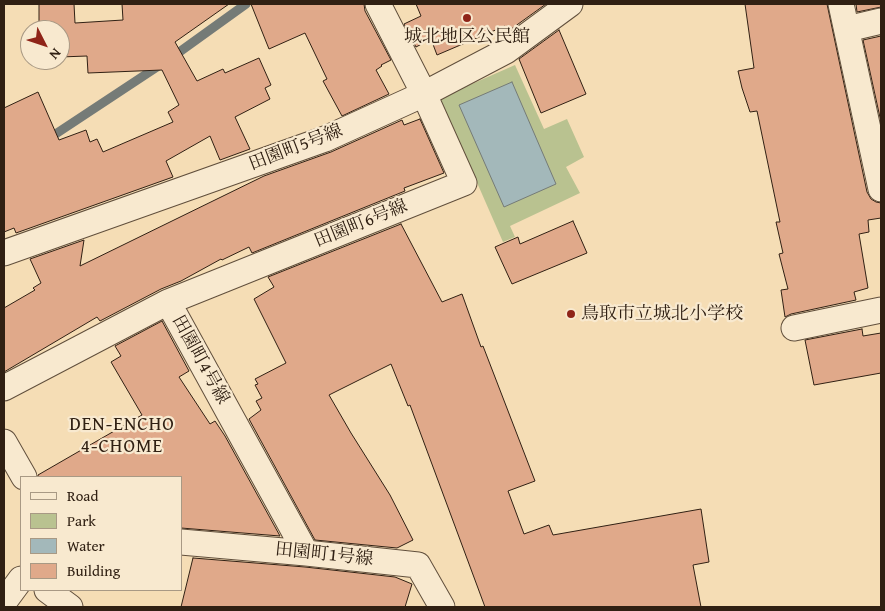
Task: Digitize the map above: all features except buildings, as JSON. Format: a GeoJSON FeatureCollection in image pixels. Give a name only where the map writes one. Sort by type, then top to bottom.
{"type":"FeatureCollection","features":[{"type":"Feature","properties":{"kind":"street"},"geometry":{"type":"LineString","coordinates":[[378,4],[424,94]]}},
{"type":"Feature","properties":{"kind":"street","name":"田園町5号線"},"geometry":{"type":"LineString","coordinates":[[4,253],[325,139],[424,94],[506,52],[570,4]]}},
{"type":"Feature","properties":{"kind":"street"},"geometry":{"type":"LineString","coordinates":[[841,4],[881,188]]}},
{"type":"Feature","properties":{"kind":"street"},"geometry":{"type":"LineString","coordinates":[[847,29],[881,21]]}},
{"type":"Feature","properties":{"kind":"street","name":"田園町6号線"},"geometry":{"type":"LineString","coordinates":[[168,302],[464,183],[424,94]]}},
{"type":"Feature","properties":{"kind":"street","name":"田園町4号線"},"geometry":{"type":"LineString","coordinates":[[4,388],[168,302],[306,553]]}},
{"type":"Feature","properties":{"kind":"street"},"geometry":{"type":"LineString","coordinates":[[794,328],[881,310]]}},
{"type":"Feature","properties":{"kind":"street"},"geometry":{"type":"LineString","coordinates":[[4,442],[23,476]]}},
{"type":"Feature","properties":{"kind":"street","name":"田園町1号線"},"geometry":{"type":"LineString","coordinates":[[182,542],[418,565],[442,607]]}},
{"type":"Feature","properties":{"kind":"street"},"geometry":{"type":"LineString","coordinates":[[4,570],[20,573]]}},
{"type":"Feature","properties":{"kind":"street"},"geometry":{"type":"LineString","coordinates":[[4,602],[20,580]]}},
{"type":"Feature","properties":{"kind":"street"},"geometry":{"type":"LineString","coordinates":[[48,591],[70,607]]}},
{"type":"Feature","properties":{"kind":"green space"},"geometry":{"type":"Polygon","coordinates":[[[515,65],[544,129],[567,119],[584,157],[566,167],[580,193],[510,226],[515,237],[503,242],[440,98],[515,65]]]}},
{"type":"Feature","properties":{"kind":"water"},"geometry":{"type":"Polygon","coordinates":[[[512,82],[556,184],[504,207],[459,105],[512,82]]]}},
{"type":"Feature","properties":{"kind":"waterway"},"geometry":{"type":"LineString","coordinates":[[171,58],[246,4]]}},
{"type":"Feature","properties":{"kind":"waterway"},"geometry":{"type":"LineString","coordinates":[[48,139],[160,65]]}},
{"type":"Feature","properties":{"kind":"place","name":"城北地区公民館"},"geometry":{"type":"Point","coordinates":[467,18]}},
{"type":"Feature","properties":{"kind":"place","name":"鳥取市立城北小学校"},"geometry":{"type":"Point","coordinates":[571,314]}},
{"type":"Feature","properties":{"kind":"district","name":"DEN-ENCHO 4-CHOME"},"geometry":{"type":"Point","coordinates":[122,436]}}]}
